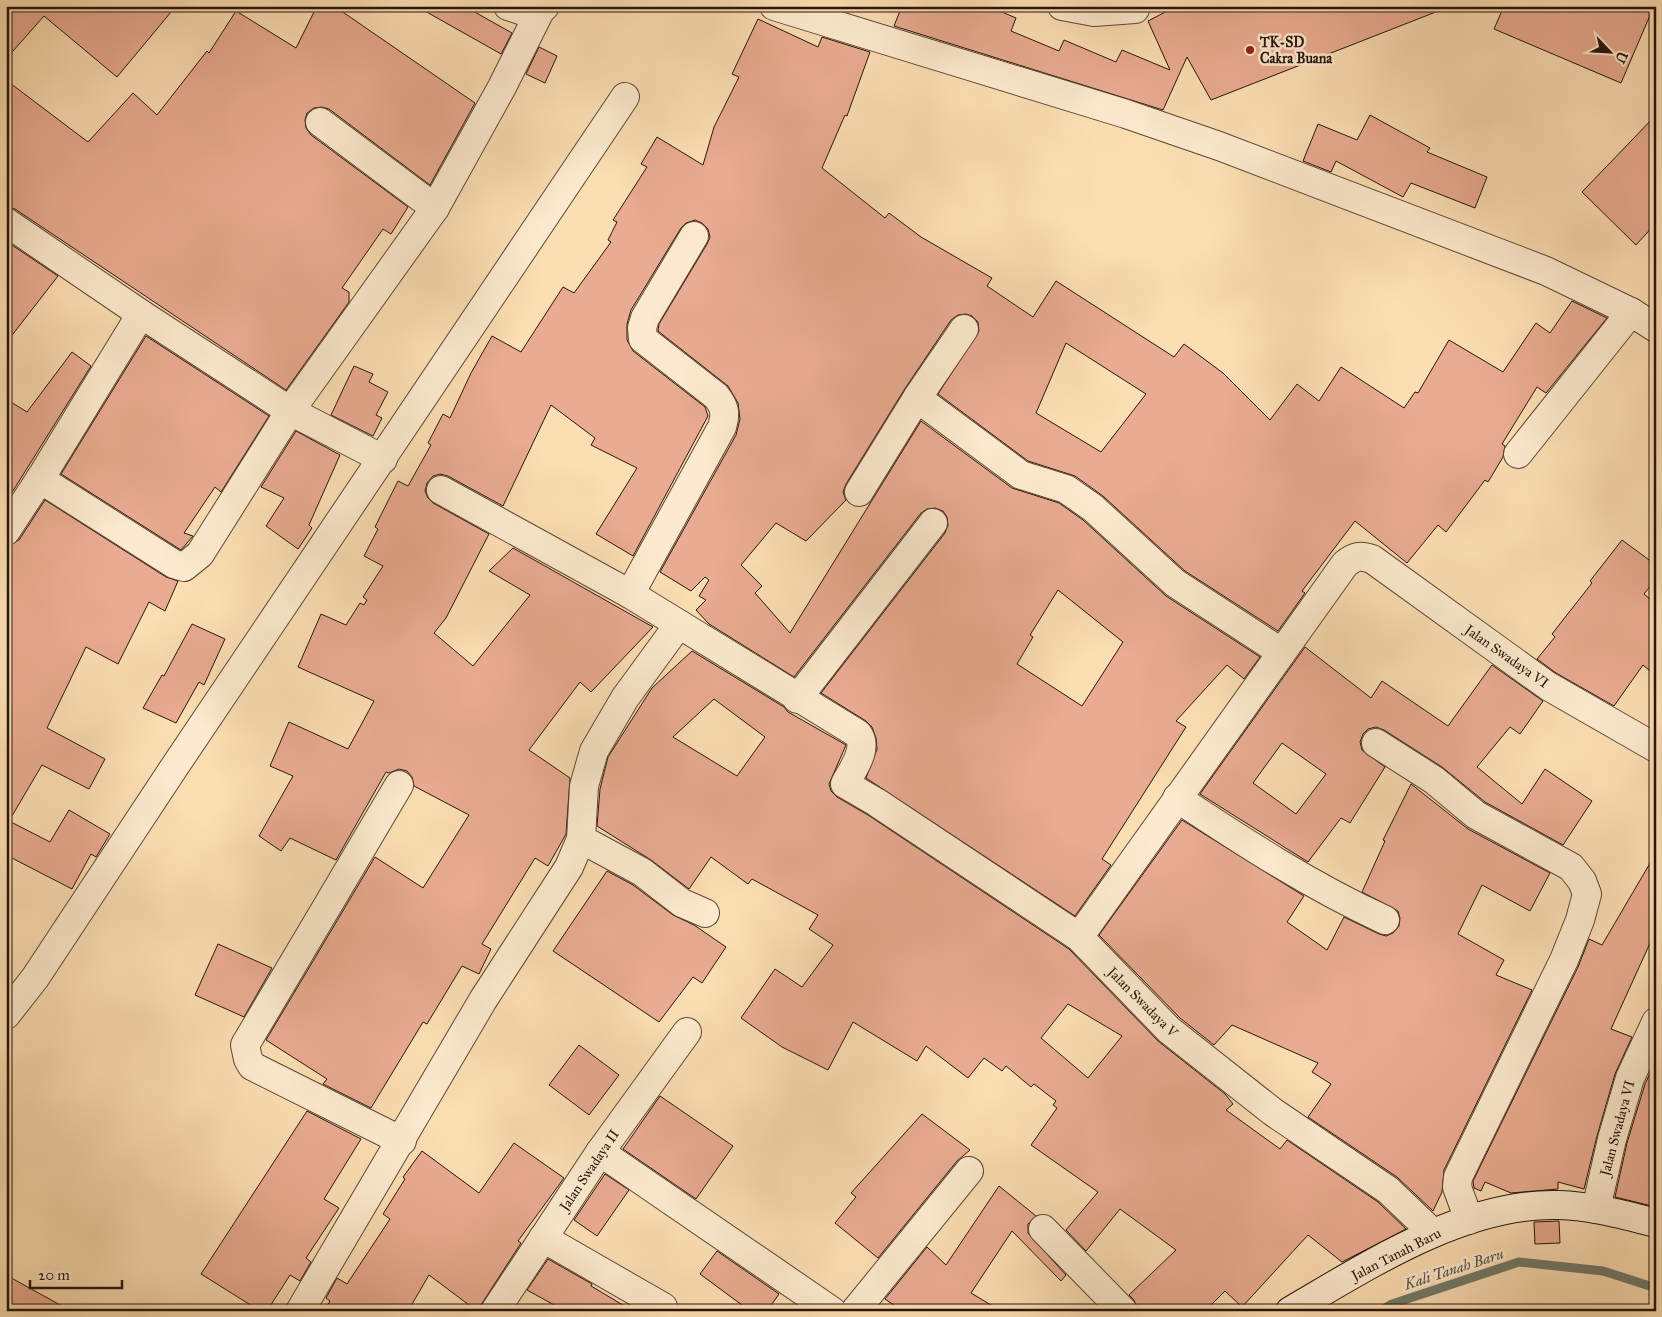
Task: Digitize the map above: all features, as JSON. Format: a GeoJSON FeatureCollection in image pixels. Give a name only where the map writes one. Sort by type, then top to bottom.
{"type":"FeatureCollection","features":[{"type":"Feature","properties":{"kind":"street"},"geometry":{"type":"LineString","coordinates":[[508,6],[530,13],[543,9]]}},
{"type":"Feature","properties":{"kind":"street"},"geometry":{"type":"LineString","coordinates":[[774,6],[1126,114],[1219,146],[1546,271],[1631,312],[1656,328]]}},
{"type":"Feature","properties":{"kind":"street"},"geometry":{"type":"LineString","coordinates":[[1062,6],[1094,12],[1136,9]]}},
{"type":"Feature","properties":{"kind":"street"},"geometry":{"type":"LineString","coordinates":[[40,479],[174,564],[184,567],[200,554],[290,410],[435,208],[502,88],[543,9]]}},
{"type":"Feature","properties":{"kind":"street"},"geometry":{"type":"LineString","coordinates":[[6,1015],[35,978],[173,769],[625,97]]}},
{"type":"Feature","properties":{"kind":"street"},"geometry":{"type":"LineString","coordinates":[[320,122],[435,208]]}},
{"type":"Feature","properties":{"kind":"street"},"geometry":{"type":"LineString","coordinates":[[6,222],[141,314],[290,410],[383,459]]}},
{"type":"Feature","properties":{"kind":"street"},"geometry":{"type":"LineString","coordinates":[[630,594],[722,427],[726,413],[716,396],[643,339],[642,328],[645,318],[694,236]]}},
{"type":"Feature","properties":{"kind":"street"},"geometry":{"type":"LineString","coordinates":[[1518,454],[1631,312]]}},
{"type":"Feature","properties":{"kind":"street"},"geometry":{"type":"LineString","coordinates":[[6,531],[141,314]]}},
{"type":"Feature","properties":{"kind":"street"},"geometry":{"type":"LineString","coordinates":[[858,492],[917,398],[964,329]]}},
{"type":"Feature","properties":{"kind":"street"},"geometry":{"type":"LineString","coordinates":[[917,398],[1021,475],[1066,489],[1093,508],[1175,583],[1281,652],[1079,937]]}},
{"type":"Feature","properties":{"kind":"street"},"geometry":{"type":"LineString","coordinates":[[441,490],[630,594],[797,698],[932,523]]}},
{"type":"Feature","properties":{"kind":"street","name":"Jalan Swadaya VI"},"geometry":{"type":"LineString","coordinates":[[1281,652],[1345,564],[1354,557],[1363,556],[1372,559],[1548,686],[1656,748]]}},
{"type":"Feature","properties":{"kind":"street"},"geometry":{"type":"LineString","coordinates":[[300,1311],[402,1141],[483,1000],[569,866],[581,839],[584,786],[594,751],[625,698],[678,624]]}},
{"type":"Feature","properties":{"kind":"street","name":"Jalan Swadaya V"},"geometry":{"type":"LineString","coordinates":[[797,698],[858,734],[863,741],[862,750],[845,784],[876,802],[1079,937],[1169,1030],[1273,1112],[1388,1190],[1433,1233]]}},
{"type":"Feature","properties":{"kind":"street"},"geometry":{"type":"LineString","coordinates":[[1376,743],[1434,780],[1476,815],[1570,867],[1582,882],[1587,894],[1580,920],[1564,960],[1458,1177],[1457,1187],[1470,1220]]}},
{"type":"Feature","properties":{"kind":"street"},"geometry":{"type":"LineString","coordinates":[[399,785],[245,1045],[248,1059],[252,1066],[402,1141]]}},
{"type":"Feature","properties":{"kind":"street"},"geometry":{"type":"LineString","coordinates":[[1177,798],[1272,861],[1340,899],[1385,920]]}},
{"type":"Feature","properties":{"kind":"street"},"geometry":{"type":"LineString","coordinates":[[581,839],[642,872],[682,902],[705,913]]}},
{"type":"Feature","properties":{"kind":"street","name":"Jalan Swadaya VI"},"geometry":{"type":"LineString","coordinates":[[1596,1208],[1612,1139],[1630,1078],[1656,1022]]}},
{"type":"Feature","properties":{"kind":"street","name":"Jalan Swadaya II"},"geometry":{"type":"LineString","coordinates":[[495,1311],[600,1152],[687,1032]]}},
{"type":"Feature","properties":{"kind":"street"},"geometry":{"type":"LineString","coordinates":[[600,1152],[832,1311]]}},
{"type":"Feature","properties":{"kind":"street"},"geometry":{"type":"LineString","coordinates":[[856,1311],[969,1170]]}},
{"type":"Feature","properties":{"kind":"street","name":"Jalan Tanah Baru"},"geometry":{"type":"LineString","coordinates":[[1290,1311],[1433,1233],[1506,1210],[1557,1205],[1596,1208],[1656,1223]]}},
{"type":"Feature","properties":{"kind":"street"},"geometry":{"type":"LineString","coordinates":[[1042,1229],[1123,1311]]}},
{"type":"Feature","properties":{"kind":"street"},"geometry":{"type":"LineString","coordinates":[[543,1238],[663,1307]]}},
{"type":"Feature","properties":{"kind":"building"},"geometry":{"type":"Polygon","coordinates":[[[6,6],[176,6],[117,77],[44,16],[6,59],[6,6]]]}},
{"type":"Feature","properties":{"kind":"building"},"geometry":{"type":"Polygon","coordinates":[[[317,6],[334,6],[475,103],[430,185],[329,109],[322,107],[314,108],[307,113],[305,120],[306,128],[311,135],[408,207],[391,234],[383,229],[342,288],[349,292],[349,302],[286,390],[15,209],[6,207],[6,80],[88,142],[133,93],[157,115],[207,51],[209,53],[236,11],[296,48],[317,6]]]}},
{"type":"Feature","properties":{"kind":"building"},"geometry":{"type":"Polygon","coordinates":[[[416,6],[464,6],[512,33],[501,54],[416,6]]]}},
{"type":"Feature","properties":{"kind":"building"},"geometry":{"type":"Polygon","coordinates":[[[902,6],[988,6],[1016,18],[1011,31],[1059,51],[1064,40],[1116,62],[1122,50],[1170,70],[1148,21],[1177,6],[1446,6],[1446,8],[1211,100],[1187,57],[1163,110],[894,26],[902,6]]]}},
{"type":"Feature","properties":{"kind":"building"},"geometry":{"type":"Polygon","coordinates":[[[1504,6],[1654,6],[1621,83],[1494,29],[1504,6]]]}},
{"type":"Feature","properties":{"kind":"building"},"geometry":{"type":"Polygon","coordinates":[[[758,19],[818,47],[822,37],[870,52],[847,116],[845,115],[822,168],[885,218],[889,213],[921,237],[992,278],[987,286],[1033,317],[1056,281],[1174,357],[1184,344],[1223,373],[1270,420],[1297,384],[1319,401],[1341,367],[1404,408],[1415,392],[1418,393],[1449,340],[1503,372],[1536,323],[1550,333],[1572,301],[1607,318],[1546,393],[1537,387],[1502,444],[1505,446],[1503,457],[1488,482],[1485,480],[1446,532],[1438,525],[1407,563],[1355,521],[1302,591],[1305,593],[1278,631],[1185,571],[1103,496],[1075,476],[1028,461],[938,394],[979,331],[978,322],[972,316],[966,314],[958,315],[951,320],[904,390],[846,484],[843,492],[846,500],[806,541],[776,523],[741,565],[762,586],[755,593],[790,633],[921,421],[1012,488],[1059,503],[1083,520],[1166,596],[1260,657],[1244,679],[1227,665],[1176,721],[1186,727],[1102,859],[1111,865],[1075,916],[866,778],[877,749],[872,727],[866,721],[821,693],[945,533],[948,525],[947,517],[943,511],[935,508],[927,509],[921,513],[794,677],[709,624],[696,610],[706,600],[699,596],[709,580],[705,577],[691,591],[660,572],[736,435],[740,419],[738,403],[728,386],[658,331],[659,324],[710,237],[708,229],[702,223],[695,220],[686,223],[681,228],[631,310],[627,324],[627,340],[633,351],[705,407],[708,416],[633,556],[596,534],[637,468],[591,445],[595,438],[551,405],[503,506],[448,476],[440,474],[433,476],[427,483],[425,491],[433,503],[489,534],[446,618],[434,633],[473,666],[530,595],[489,571],[513,548],[653,627],[591,692],[580,682],[529,750],[570,778],[566,834],[548,866],[535,858],[482,944],[491,949],[479,974],[462,966],[427,1024],[423,1022],[371,1108],[323,1084],[327,1079],[266,1040],[375,857],[423,888],[469,815],[414,786],[412,777],[407,771],[399,769],[389,773],[386,772],[336,860],[290,838],[281,851],[259,836],[293,776],[270,766],[289,722],[348,749],[374,701],[298,667],[321,614],[346,625],[360,603],[364,605],[367,600],[363,597],[383,566],[364,556],[378,529],[375,527],[398,481],[408,486],[431,445],[428,443],[443,414],[450,418],[471,373],[492,336],[521,352],[563,287],[574,293],[611,242],[608,240],[617,222],[613,220],[647,167],[641,164],[657,137],[703,165],[714,127],[739,77],[732,74],[758,19]],[[1066,343],[1036,413],[1101,452],[1146,394],[1066,343]],[[1058,590],[1030,635],[1033,637],[1017,664],[1082,706],[1123,642],[1058,590]]]}},
{"type":"Feature","properties":{"kind":"building"},"geometry":{"type":"Polygon","coordinates":[[[539,47],[557,56],[545,83],[526,74],[539,47]]]}},
{"type":"Feature","properties":{"kind":"building"},"geometry":{"type":"Polygon","coordinates":[[[1370,115],[1430,148],[1427,152],[1487,177],[1475,208],[1411,183],[1403,197],[1336,161],[1331,172],[1303,161],[1318,124],[1357,140],[1370,115]]]}},
{"type":"Feature","properties":{"kind":"building"},"geometry":{"type":"Polygon","coordinates":[[[1656,115],[1656,223],[1636,245],[1582,192],[1656,115]]]}},
{"type":"Feature","properties":{"kind":"building"},"geometry":{"type":"Polygon","coordinates":[[[6,241],[58,276],[6,343],[6,241]]]}},
{"type":"Feature","properties":{"kind":"building"},"geometry":{"type":"Polygon","coordinates":[[[146,336],[269,416],[221,492],[215,487],[184,533],[193,536],[181,550],[61,474],[146,336]]]}},
{"type":"Feature","properties":{"kind":"building"},"geometry":{"type":"Polygon","coordinates":[[[72,352],[91,366],[6,502],[6,399],[27,412],[72,352]]]}},
{"type":"Feature","properties":{"kind":"building"},"geometry":{"type":"Polygon","coordinates":[[[354,366],[373,374],[369,382],[388,392],[376,415],[382,418],[373,436],[331,415],[354,366]]]}},
{"type":"Feature","properties":{"kind":"building"},"geometry":{"type":"Polygon","coordinates":[[[296,431],[340,455],[309,525],[312,528],[298,549],[266,526],[284,498],[261,487],[296,431]]]}},
{"type":"Feature","properties":{"kind":"building"},"geometry":{"type":"Polygon","coordinates":[[[45,500],[166,577],[178,581],[165,611],[149,602],[118,664],[86,647],[47,728],[105,759],[89,789],[42,765],[9,821],[50,842],[69,810],[110,834],[96,857],[91,854],[72,889],[6,855],[6,546],[19,540],[45,500]]]}},
{"type":"Feature","properties":{"kind":"building"},"geometry":{"type":"Polygon","coordinates":[[[1622,540],[1656,565],[1656,579],[1644,594],[1656,604],[1656,676],[1643,665],[1614,706],[1556,673],[1537,659],[1555,637],[1552,634],[1592,583],[1590,581],[1622,540]]]}},
{"type":"Feature","properties":{"kind":"building"},"geometry":{"type":"Polygon","coordinates":[[[192,624],[225,639],[204,685],[199,682],[176,723],[143,708],[162,675],[164,676],[192,624]]]}},
{"type":"Feature","properties":{"kind":"building"},"geometry":{"type":"Polygon","coordinates":[[[1305,647],[1371,698],[1382,681],[1448,726],[1492,665],[1543,701],[1520,734],[1510,727],[1477,767],[1522,804],[1545,769],[1592,801],[1563,845],[1485,802],[1442,767],[1384,730],[1376,727],[1368,729],[1363,734],[1360,742],[1362,750],[1385,767],[1350,823],[1341,818],[1308,862],[1200,794],[1305,647]],[[1282,743],[1253,783],[1296,814],[1326,774],[1282,743]]]}},
{"type":"Feature","properties":{"kind":"building"},"geometry":{"type":"Polygon","coordinates":[[[692,651],[784,707],[788,712],[846,745],[829,784],[831,791],[837,797],[868,815],[1069,949],[1158,1041],[1225,1094],[1233,1104],[1226,1110],[1280,1149],[1287,1140],[1378,1202],[1406,1229],[1342,1262],[1308,1235],[1242,1307],[1225,1291],[1205,1311],[1138,1311],[1134,1300],[1129,1295],[1176,1250],[1120,1209],[1086,1251],[1066,1230],[1098,1192],[1031,1145],[1057,1108],[1053,1105],[1056,1101],[1034,1084],[1031,1087],[1006,1066],[1002,1071],[984,1058],[968,1078],[926,1046],[917,1061],[853,1022],[828,1070],[782,1047],[741,1018],[775,969],[802,987],[833,945],[809,929],[818,915],[752,879],[748,884],[711,857],[689,889],[651,860],[597,826],[600,789],[608,757],[652,688],[692,651]],[[714,699],[673,737],[737,776],[765,737],[714,699]],[[1068,1004],[1041,1038],[1088,1078],[1122,1036],[1068,1004]]]}},
{"type":"Feature","properties":{"kind":"building"},"geometry":{"type":"Polygon","coordinates":[[[1411,784],[1468,829],[1550,873],[1530,911],[1482,885],[1458,934],[1504,960],[1496,975],[1532,990],[1444,1170],[1442,1192],[1433,1211],[1397,1177],[1308,1117],[1331,1084],[1312,1072],[1318,1063],[1232,1025],[1214,1045],[1180,1018],[1099,935],[1182,820],[1304,896],[1287,922],[1327,950],[1344,917],[1379,934],[1386,936],[1393,933],[1399,926],[1400,918],[1398,911],[1362,892],[1385,841],[1383,840],[1411,784]]]}},
{"type":"Feature","properties":{"kind":"building"},"geometry":{"type":"Polygon","coordinates":[[[1656,853],[1656,930],[1611,1029],[1632,1037],[1615,1074],[1584,1189],[1558,1182],[1558,1189],[1511,1193],[1485,1182],[1481,1191],[1474,1188],[1473,1181],[1578,967],[1589,939],[1602,945],[1656,853]]]}},
{"type":"Feature","properties":{"kind":"building"},"geometry":{"type":"Polygon","coordinates":[[[607,871],[633,885],[673,915],[694,925],[726,947],[702,983],[693,977],[659,1022],[553,951],[607,871]]]}},
{"type":"Feature","properties":{"kind":"building"},"geometry":{"type":"Polygon","coordinates":[[[218,944],[272,968],[244,1017],[195,995],[218,944]]]}},
{"type":"Feature","properties":{"kind":"building"},"geometry":{"type":"Polygon","coordinates":[[[579,1045],[619,1075],[589,1115],[549,1085],[579,1045]]]}},
{"type":"Feature","properties":{"kind":"building"},"geometry":{"type":"Polygon","coordinates":[[[1656,1060],[1656,1207],[1615,1197],[1627,1143],[1645,1084],[1656,1060]]]}},
{"type":"Feature","properties":{"kind":"building"},"geometry":{"type":"Polygon","coordinates":[[[660,1096],[733,1146],[696,1199],[623,1149],[660,1096]]]}},
{"type":"Feature","properties":{"kind":"building"},"geometry":{"type":"Polygon","coordinates":[[[307,1111],[361,1139],[324,1199],[339,1208],[306,1258],[311,1262],[300,1281],[290,1275],[267,1311],[260,1311],[201,1274],[307,1111]]]}},
{"type":"Feature","properties":{"kind":"building"},"geometry":{"type":"Polygon","coordinates":[[[922,1114],[970,1150],[957,1161],[878,1258],[835,1223],[856,1197],[851,1193],[922,1114]]]}},
{"type":"Feature","properties":{"kind":"building"},"geometry":{"type":"Polygon","coordinates":[[[514,1143],[564,1178],[518,1241],[521,1243],[477,1311],[429,1275],[408,1311],[324,1311],[330,1301],[326,1298],[337,1278],[347,1284],[390,1219],[383,1214],[405,1179],[403,1177],[422,1151],[479,1193],[514,1143]]]}},
{"type":"Feature","properties":{"kind":"building"},"geometry":{"type":"Polygon","coordinates":[[[605,1174],[629,1190],[597,1236],[574,1220],[605,1174]]]}},
{"type":"Feature","properties":{"kind":"building"},"geometry":{"type":"Polygon","coordinates":[[[999,1186],[1036,1216],[1028,1224],[1028,1233],[1066,1275],[1061,1281],[1012,1231],[971,1293],[1001,1311],[902,1311],[885,1299],[927,1247],[946,1265],[999,1186]]]}},
{"type":"Feature","properties":{"kind":"building"},"geometry":{"type":"Polygon","coordinates":[[[1559,1221],[1560,1243],[1535,1244],[1534,1222],[1559,1221]]]}},
{"type":"Feature","properties":{"kind":"building"},"geometry":{"type":"Polygon","coordinates":[[[717,1251],[779,1294],[767,1311],[750,1311],[700,1274],[717,1251]]]}},
{"type":"Feature","properties":{"kind":"building"},"geometry":{"type":"Polygon","coordinates":[[[548,1259],[592,1284],[591,1286],[633,1311],[565,1311],[527,1290],[548,1259]]]}},
{"type":"Feature","properties":{"kind":"building"},"geometry":{"type":"Polygon","coordinates":[[[6,1275],[71,1311],[6,1311],[6,1275]]]}},
{"type":"Feature","properties":{"kind":"waterway","name":"Kali Tanah Baru"},"geometry":{"type":"LineString","coordinates":[[1380,1311],[1392,1304],[1519,1262],[1603,1271],[1656,1288]]}},
{"type":"Feature","properties":{"kind":"place","name":"TK-SD Cakra Buana"},"geometry":{"type":"Point","coordinates":[1250,50]}}]}
